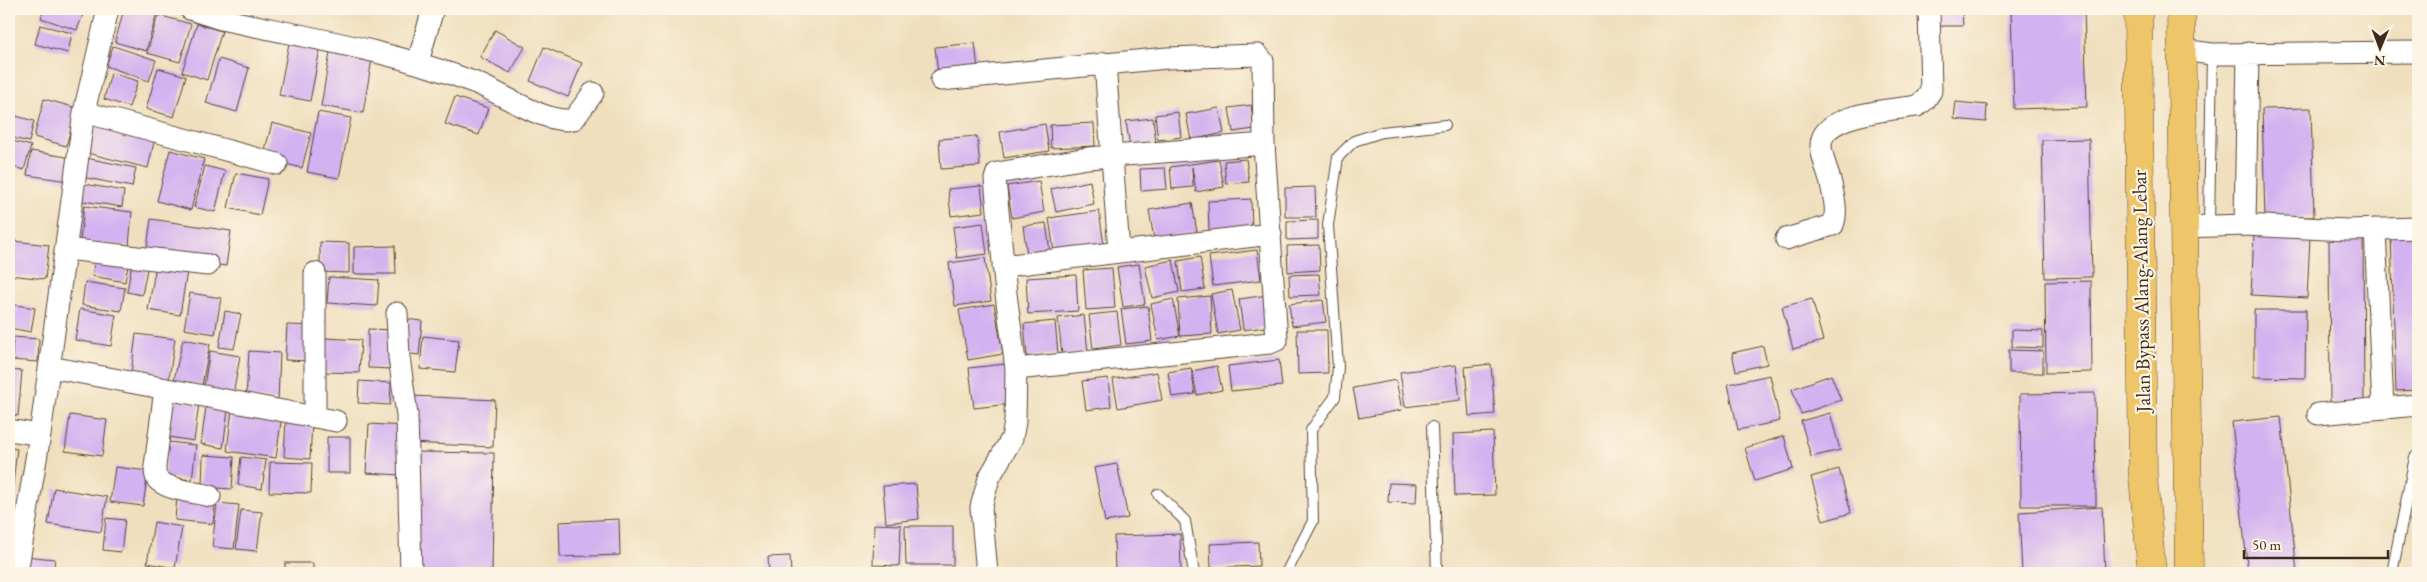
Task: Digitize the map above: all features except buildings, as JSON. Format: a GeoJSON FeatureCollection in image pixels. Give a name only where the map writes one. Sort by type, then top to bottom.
{"type":"FeatureCollection","features":[{"type":"Feature","properties":{"kind":"highway","name":"Jalan Bypass Alang-Alang Lebar"},"geometry":{"type":"LineString","coordinates":[[2138,9],[2143,477],[2152,573]]}},
{"type":"Feature","properties":{"kind":"highway"},"geometry":{"type":"LineString","coordinates":[[2181,9],[2182,50],[2196,226],[2189,573]]}},
{"type":"Feature","properties":{"kind":"highway"},"geometry":{"type":"LineString","coordinates":[[2140,573],[2142,553],[2148,538]]}},
{"type":"Feature","properties":{"kind":"street"},"geometry":{"type":"LineString","coordinates":[[17,573],[50,367],[84,112],[108,9]]}},
{"type":"Feature","properties":{"kind":"street"},"geometry":{"type":"LineString","coordinates":[[190,9],[221,19],[418,62],[477,83],[556,120],[574,119],[593,93]]}},
{"type":"Feature","properties":{"kind":"street"},"geometry":{"type":"LineString","coordinates":[[418,62],[433,9]]}},
{"type":"Feature","properties":{"kind":"street"},"geometry":{"type":"LineString","coordinates":[[1786,239],[1833,225],[1836,218],[1835,200],[1821,146],[1824,134],[1832,124],[1846,119],[1917,106],[1925,100],[1931,91],[1929,9]]}},
{"type":"Feature","properties":{"kind":"street"},"geometry":{"type":"LineString","coordinates":[[2182,50],[2212,54],[2418,52]]}},
{"type":"Feature","properties":{"kind":"street"},"geometry":{"type":"LineString","coordinates":[[2245,225],[2248,53]]}},
{"type":"Feature","properties":{"kind":"street"},"geometry":{"type":"LineString","coordinates":[[941,80],[1167,58],[1258,55],[1263,61],[1264,144],[1277,340],[1270,343],[1016,369]]}},
{"type":"Feature","properties":{"kind":"street"},"geometry":{"type":"LineString","coordinates":[[1105,63],[1119,251]]}},
{"type":"Feature","properties":{"kind":"street"},"geometry":{"type":"LineString","coordinates":[[84,112],[277,164]]}},
{"type":"Feature","properties":{"kind":"street"},"geometry":{"type":"LineString","coordinates":[[987,573],[981,507],[990,478],[1012,438],[1015,422],[1016,369],[1003,266],[995,179],[997,173],[1013,169],[1111,157],[1264,144]]}},
{"type":"Feature","properties":{"kind":"street"},"geometry":{"type":"LineString","coordinates":[[2196,226],[2245,225],[2347,230],[2418,228]]}},
{"type":"Feature","properties":{"kind":"street"},"geometry":{"type":"LineString","coordinates":[[2375,229],[2383,408]]}},
{"type":"Feature","properties":{"kind":"street"},"geometry":{"type":"LineString","coordinates":[[1003,266],[1271,234]]}},
{"type":"Feature","properties":{"kind":"street"},"geometry":{"type":"LineString","coordinates":[[66,249],[208,265]]}},
{"type":"Feature","properties":{"kind":"street"},"geometry":{"type":"LineString","coordinates":[[315,417],[316,273]]}},
{"type":"Feature","properties":{"kind":"street"},"geometry":{"type":"LineString","coordinates":[[397,313],[399,357],[407,415],[411,573]]}},
{"type":"Feature","properties":{"kind":"street"},"geometry":{"type":"LineString","coordinates":[[50,367],[336,421]]}},
{"type":"Feature","properties":{"kind":"street"},"geometry":{"type":"LineString","coordinates":[[165,389],[155,466],[156,476],[159,481],[170,486],[210,496]]}},
{"type":"Feature","properties":{"kind":"street"},"geometry":{"type":"LineString","coordinates":[[2318,414],[2418,405]]}},
{"type":"Feature","properties":{"kind":"street"},"geometry":{"type":"LineString","coordinates":[[9,430],[40,435]]}},
{"type":"Feature","properties":{"kind":"lane"},"geometry":{"type":"LineString","coordinates":[[2196,226],[2212,54]]}},
{"type":"Feature","properties":{"kind":"lane"},"geometry":{"type":"LineString","coordinates":[[1286,573],[1313,521],[1311,430],[1335,397],[1338,367],[1328,225],[1338,157],[1354,141],[1382,132],[1445,125]]}},
{"type":"Feature","properties":{"kind":"lane"},"geometry":{"type":"LineString","coordinates":[[1432,428],[1437,573]]}},
{"type":"Feature","properties":{"kind":"lane"},"geometry":{"type":"LineString","coordinates":[[2392,573],[2414,457]]}},
{"type":"Feature","properties":{"kind":"lane"},"geometry":{"type":"LineString","coordinates":[[1158,494],[1185,521],[1194,573]]}}]}
